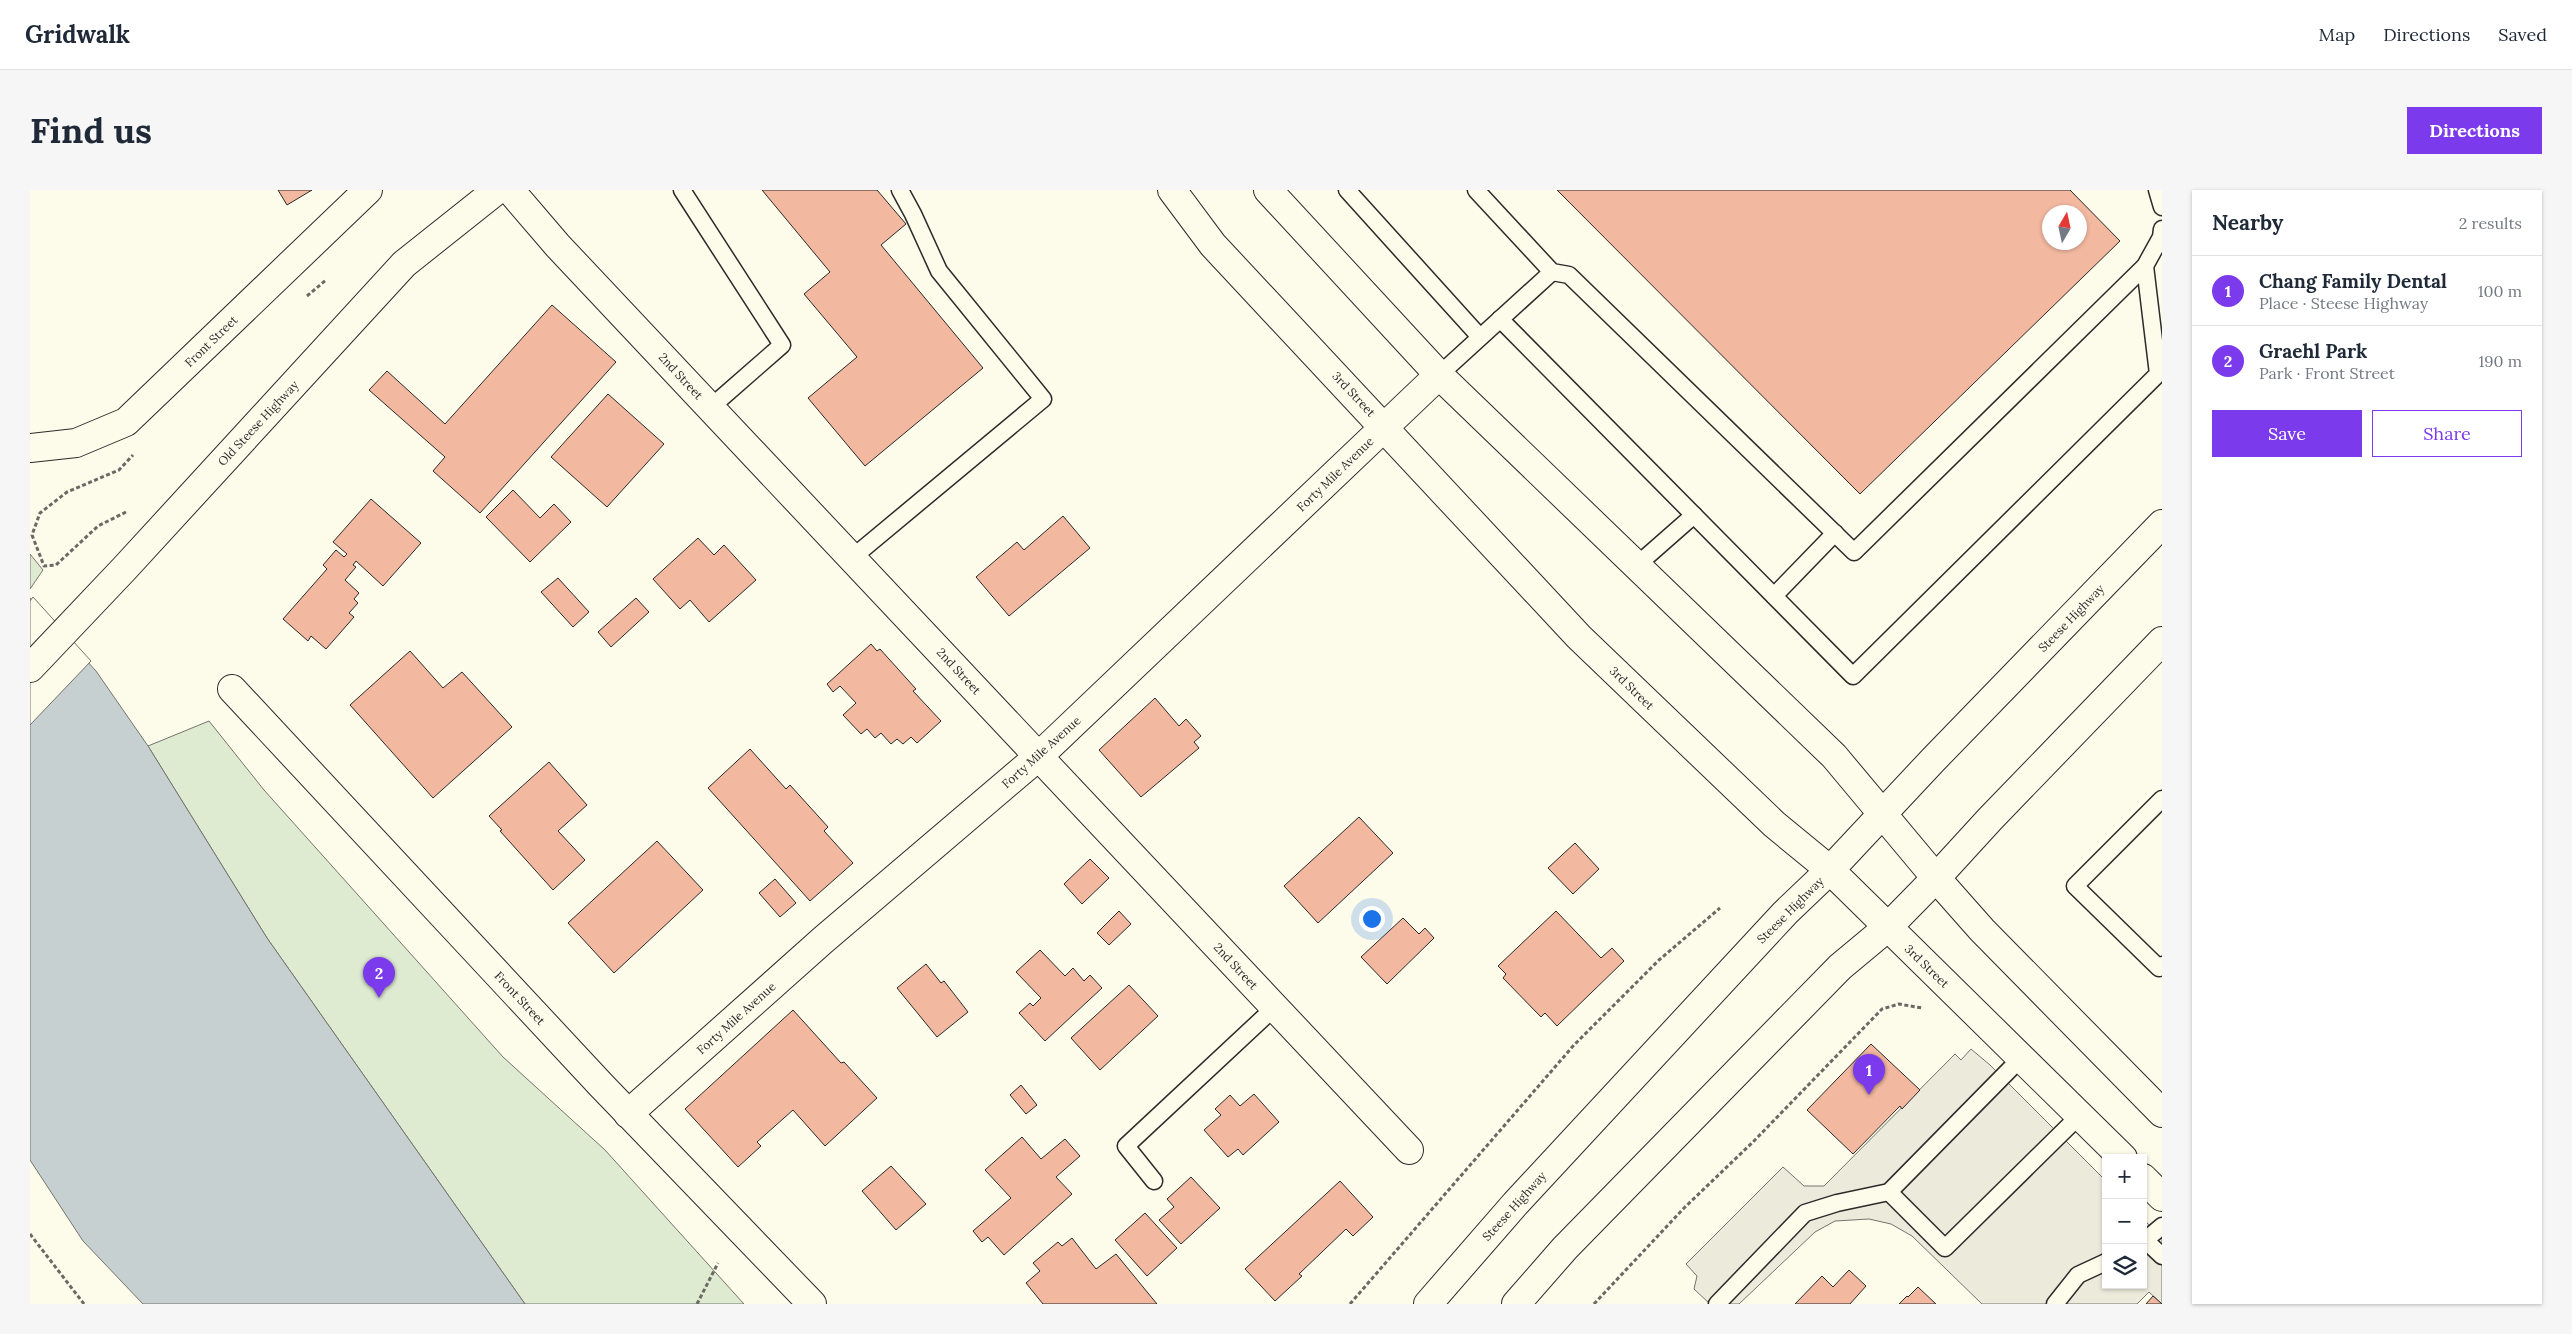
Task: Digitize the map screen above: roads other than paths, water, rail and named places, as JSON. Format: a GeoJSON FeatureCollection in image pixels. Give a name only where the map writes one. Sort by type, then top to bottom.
{"type":"FeatureCollection","features":[{"type":"Feature","properties":{"kind":"main road","name":"Front Street"},"geometry":{"type":"LineString","coordinates":[[30,448],[76,443],[126,422],[368,190]]}},
{"type":"Feature","properties":{"kind":"main road","name":"Old Steese Highway"},"geometry":{"type":"LineString","coordinates":[[30,668],[404,264],[497,190]]}},
{"type":"Feature","properties":{"kind":"main road","name":"2nd Street"},"geometry":{"type":"LineString","coordinates":[[510,190],[558,246],[1409,1150]]}},
{"type":"Feature","properties":{"kind":"main road","name":"3rd Street"},"geometry":{"type":"LineString","coordinates":[[1172,190],[1213,245],[1579,637],[1774,824],[1830,870],[2119,1154]]}},
{"type":"Feature","properties":{"kind":"main road"},"geometry":{"type":"LineString","coordinates":[[1268,190],[1439,375],[1834,756],[1982,930],[2162,1113]]}},
{"type":"Feature","properties":{"kind":"main road","name":"Forty Mile Avenue"},"geometry":{"type":"LineString","coordinates":[[628,1114],[823,940],[1039,756],[1439,375]]}},
{"type":"Feature","properties":{"kind":"main road","name":"Steese Highway"},"geometry":{"type":"LineString","coordinates":[[1428,1304],[1515,1204],[1785,913],[1830,870],[2162,524]]}},
{"type":"Feature","properties":{"kind":"main road"},"geometry":{"type":"LineString","coordinates":[[1516,1304],[1565,1248],[1840,967],[1888,927],[2162,641]]}},
{"type":"Feature","properties":{"kind":"main road","name":"Front Street"},"geometry":{"type":"LineString","coordinates":[[232,689],[628,1114],[812,1304]]}},
{"type":"Feature","properties":{"kind":"main road"},"geometry":{"type":"LineString","coordinates":[[2147,1182],[2162,1197]]}},
{"type":"Feature","properties":{"kind":"lane"},"geometry":{"type":"LineString","coordinates":[[682,190],[782,345],[710,408]]}},
{"type":"Feature","properties":{"kind":"lane"},"geometry":{"type":"LineString","coordinates":[[852,558],[1043,399],[939,271],[900,190]]}},
{"type":"Feature","properties":{"kind":"lane"},"geometry":{"type":"LineString","coordinates":[[1347,190],[1480,337]]}},
{"type":"Feature","properties":{"kind":"lane"},"geometry":{"type":"LineString","coordinates":[[1476,190],[1552,272],[1569,275],[1854,552],[2145,266],[2161,237],[2162,229]]}},
{"type":"Feature","properties":{"kind":"lane"},"geometry":{"type":"LineString","coordinates":[[2157,190],[2162,207]]}},
{"type":"Feature","properties":{"kind":"lane"},"geometry":{"type":"LineString","coordinates":[[1500,318],[1853,676],[2158,374],[2145,266]]}},
{"type":"Feature","properties":{"kind":"lane"},"geometry":{"type":"LineString","coordinates":[[1439,375],[1552,272]]}},
{"type":"Feature","properties":{"kind":"lane"},"geometry":{"type":"LineString","coordinates":[[1636,566],[1694,515]]}},
{"type":"Feature","properties":{"kind":"lane"},"geometry":{"type":"LineString","coordinates":[[1774,596],[1835,533]]}},
{"type":"Feature","properties":{"kind":"lane"},"geometry":{"type":"LineString","coordinates":[[2162,799],[2075,886],[2159,968],[2162,966]]}},
{"type":"Feature","properties":{"kind":"lane"},"geometry":{"type":"LineString","coordinates":[[1154,1181],[1126,1146],[1276,1008]]}},
{"type":"Feature","properties":{"kind":"lane"},"geometry":{"type":"LineString","coordinates":[[1717,1304],[1805,1213],[1837,1203],[1889,1192],[2022,1058]]}},
{"type":"Feature","properties":{"kind":"lane"},"geometry":{"type":"LineString","coordinates":[[1889,1192],[1945,1248],[2080,1115]]}},
{"type":"Feature","properties":{"kind":"lane"},"geometry":{"type":"LineString","coordinates":[[2147,1240],[2162,1226]]}},
{"type":"Feature","properties":{"kind":"lane"},"geometry":{"type":"LineString","coordinates":[[2147,1244],[2162,1256]]}},
{"type":"Feature","properties":{"kind":"lane"},"geometry":{"type":"LineString","coordinates":[[2055,1304],[2078,1275],[2102,1264]]}},
{"type":"Feature","properties":{"kind":"place","name":"Graehl Park"},"geometry":{"type":"Point","coordinates":[379,998]}},
{"type":"Feature","properties":{"kind":"place","name":"Chang Family Dental"},"geometry":{"type":"Point","coordinates":[1869,1095]}}]}
